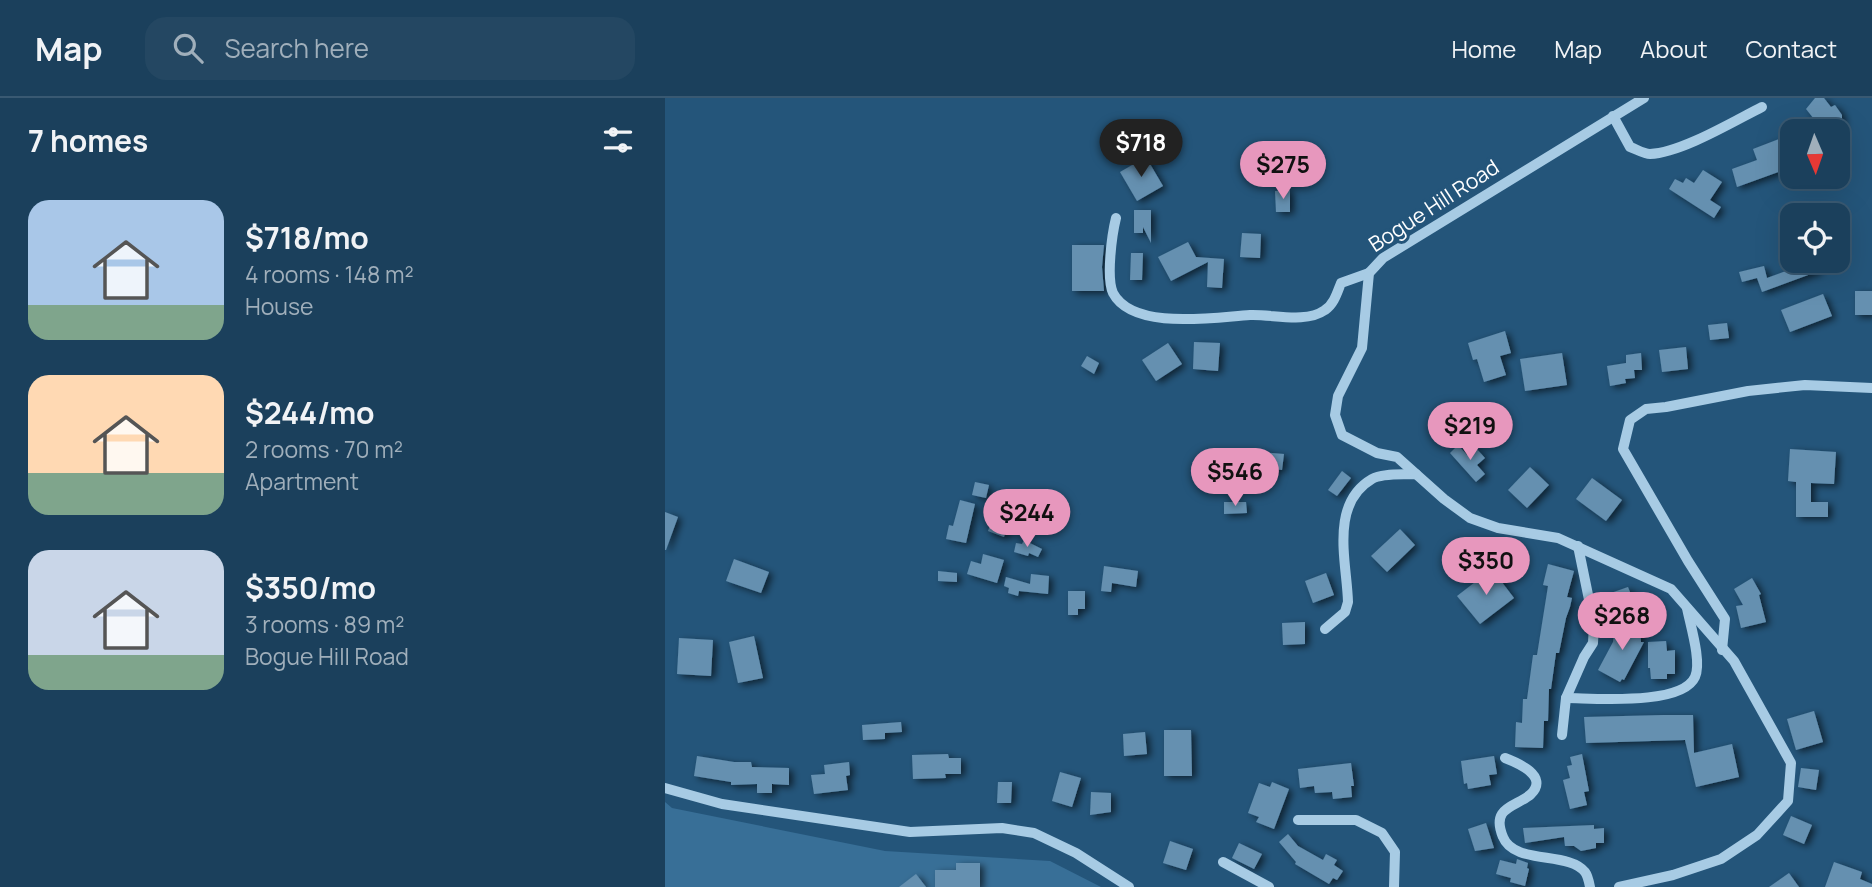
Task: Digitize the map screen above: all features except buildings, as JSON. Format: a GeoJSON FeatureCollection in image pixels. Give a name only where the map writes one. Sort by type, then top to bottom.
{"type":"FeatureCollection","features":[{"type":"Feature","properties":{"kind":"street","name":"Bogue Hill Road"},"geometry":{"type":"LineString","coordinates":[[1619,887],[1673,875],[1721,859],[1757,835],[1788,801],[1790,763],[1734,661],[1671,589],[1558,538],[1498,528],[1470,518],[1397,457],[1377,453],[1342,435],[1335,415],[1338,396],[1362,348],[1369,273],[1383,258],[1644,98]]}},
{"type":"Feature","properties":{"kind":"street"},"geometry":{"type":"LineString","coordinates":[[1613,117],[1630,147],[1649,154],[1693,141],[1762,107]]}},
{"type":"Feature","properties":{"kind":"street"},"geometry":{"type":"LineString","coordinates":[[1116,218],[1110,261],[1112,291],[1124,307],[1151,316],[1171,319],[1254,315],[1310,316],[1324,310],[1334,300],[1341,283],[1369,273]]}},
{"type":"Feature","properties":{"kind":"street"},"geometry":{"type":"LineString","coordinates":[[1722,650],[1725,619],[1623,449],[1630,420],[1646,409],[1748,391],[1805,385],[1872,388]]}},
{"type":"Feature","properties":{"kind":"street"},"geometry":{"type":"LineString","coordinates":[[1325,629],[1345,612],[1348,602],[1345,515],[1356,492],[1374,478],[1416,474]]}},
{"type":"Feature","properties":{"kind":"street"},"geometry":{"type":"LineString","coordinates":[[1562,735],[1566,698],[1593,643],[1594,633],[1592,607],[1578,546]]}},
{"type":"Feature","properties":{"kind":"street"},"geometry":{"type":"LineString","coordinates":[[1566,698],[1661,696],[1679,692],[1689,685],[1695,678],[1697,667],[1686,605]]}},
{"type":"Feature","properties":{"kind":"street"},"geometry":{"type":"LineString","coordinates":[[1506,758],[1532,772],[1536,786],[1533,792],[1503,812],[1500,825],[1503,839],[1515,849],[1534,856],[1574,863],[1586,873],[1590,887]]}},
{"type":"Feature","properties":{"kind":"street"},"geometry":{"type":"LineString","coordinates":[[665,788],[722,804],[910,832],[1002,828],[1034,833],[1076,853],[1129,887]]}},
{"type":"Feature","properties":{"kind":"street"},"geometry":{"type":"LineString","coordinates":[[1298,820],[1356,820],[1382,833],[1395,852],[1394,887]]}},
{"type":"Feature","properties":{"kind":"street"},"geometry":{"type":"LineString","coordinates":[[1223,862],[1269,887]]}},
{"type":"Feature","properties":{"kind":"shaded area"},"geometry":{"type":"Polygon","coordinates":[[[665,802],[672,808],[885,851],[1050,861],[1101,887],[665,887],[665,802]]]}}]}
